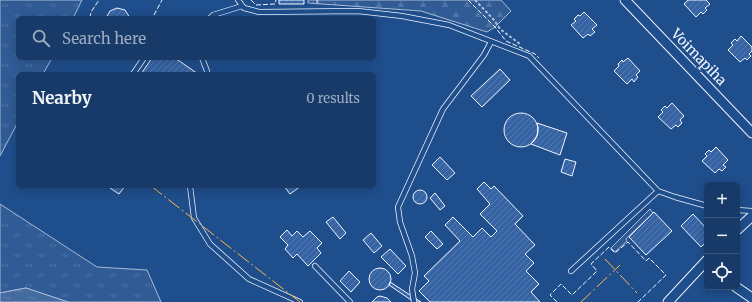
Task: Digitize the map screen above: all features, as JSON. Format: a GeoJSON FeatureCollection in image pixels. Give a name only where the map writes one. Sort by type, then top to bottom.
{"type":"FeatureCollection","features":[{"type":"Feature","properties":{"kind":"street","name":"Voimapiha"},"geometry":{"type":"LineString","coordinates":[[625,0],[752,132]]}},
{"type":"Feature","properties":{"kind":"street"},"geometry":{"type":"LineString","coordinates":[[740,227],[752,216]]}},
{"type":"Feature","properties":{"kind":"street"},"geometry":{"type":"LineString","coordinates":[[668,302],[704,263]]}},
{"type":"Feature","properties":{"kind":"street"},"geometry":{"type":"LineString","coordinates":[[740,290],[749,298]]}},
{"type":"Feature","properties":{"kind":"lane"},"geometry":{"type":"LineString","coordinates":[[238,0],[244,8],[258,12],[358,11],[402,16],[449,25],[529,56],[658,191],[704,205]]}},
{"type":"Feature","properties":{"kind":"lane"},"geometry":{"type":"LineString","coordinates":[[212,16],[242,6]]}},
{"type":"Feature","properties":{"kind":"lane"},"geometry":{"type":"LineString","coordinates":[[414,302],[412,289],[415,273],[400,222],[398,207],[443,109],[484,55],[491,42]]}},
{"type":"Feature","properties":{"kind":"lane"},"geometry":{"type":"LineString","coordinates":[[134,72],[143,60]]}},
{"type":"Feature","properties":{"kind":"lane"},"geometry":{"type":"LineString","coordinates":[[203,60],[207,72]]}},
{"type":"Feature","properties":{"kind":"lane"},"geometry":{"type":"LineString","coordinates":[[190,188],[194,218],[210,244],[249,278],[300,302]]}},
{"type":"Feature","properties":{"kind":"lane"},"geometry":{"type":"LineString","coordinates":[[571,271],[658,191]]}},
{"type":"Feature","properties":{"kind":"lane"},"geometry":{"type":"LineString","coordinates":[[740,210],[752,211]]}},
{"type":"Feature","properties":{"kind":"lane"},"geometry":{"type":"LineString","coordinates":[[315,266],[350,302]]}},
{"type":"Feature","properties":{"kind":"path"},"geometry":{"type":"LineString","coordinates":[[475,0],[500,29],[523,45]]}},
{"type":"Feature","properties":{"kind":"green space"},"geometry":{"type":"Polygon","coordinates":[[[0,0],[82,0],[74,16],[16,16],[16,60],[51,60],[44,72],[16,72],[16,126],[0,156],[0,0]]]}},
{"type":"Feature","properties":{"kind":"green space"},"geometry":{"type":"Polygon","coordinates":[[[308,0],[501,0],[511,11],[495,27],[487,32],[421,11],[308,3],[308,0]]]}},
{"type":"Feature","properties":{"kind":"green space"},"geometry":{"type":"Polygon","coordinates":[[[0,204],[97,267],[147,270],[161,302],[68,302],[26,288],[0,293],[0,204]]]}},
{"type":"Feature","properties":{"kind":"shaded area"},"geometry":{"type":"Polygon","coordinates":[[[650,209],[653,213],[615,252],[611,248],[650,209]]]}},
{"type":"Feature","properties":{"kind":"water"},"geometry":{"type":"Polygon","coordinates":[[[26,288],[68,302],[0,302],[0,293],[26,288]]]}},
{"type":"Feature","properties":{"kind":"building"},"geometry":{"type":"Polygon","coordinates":[[[279,0],[304,0],[304,4],[279,4],[279,0]]]}},
{"type":"Feature","properties":{"kind":"building"},"geometry":{"type":"Polygon","coordinates":[[[688,0],[706,0],[710,4],[705,8],[707,10],[703,14],[701,12],[696,17],[684,4],[688,0]]]}},
{"type":"Feature","properties":{"kind":"building"},"geometry":{"type":"Polygon","coordinates":[[[117,8],[125,10],[129,16],[107,16],[110,11],[117,8]]]}},
{"type":"Feature","properties":{"kind":"building"},"geometry":{"type":"Polygon","coordinates":[[[584,12],[597,25],[592,29],[595,32],[590,36],[588,34],[583,38],[571,25],[576,21],[574,19],[578,15],[580,16],[584,12]]]}},
{"type":"Feature","properties":{"kind":"building"},"geometry":{"type":"Polygon","coordinates":[[[741,36],[752,47],[752,51],[749,54],[751,56],[747,60],[745,58],[740,62],[728,50],[733,45],[731,43],[735,39],[737,41],[741,36]]]}},
{"type":"Feature","properties":{"kind":"building"},"geometry":{"type":"Polygon","coordinates":[[[628,58],[640,71],[636,75],[638,77],[634,82],[632,79],[627,84],[614,71],[622,60],[623,62],[628,58]]]}},
{"type":"Feature","properties":{"kind":"building"},"geometry":{"type":"Polygon","coordinates":[[[151,60],[178,60],[195,72],[142,72],[151,60]]]}},
{"type":"Feature","properties":{"kind":"building"},"geometry":{"type":"Polygon","coordinates":[[[500,69],[510,80],[482,107],[471,96],[500,69]]]}},
{"type":"Feature","properties":{"kind":"building"},"geometry":{"type":"Polygon","coordinates":[[[672,103],[684,116],[680,120],[682,123],[678,127],[676,125],[671,129],[658,117],[663,112],[661,110],[665,106],[667,108],[672,103]]]}},
{"type":"Feature","properties":{"kind":"building"},"geometry":{"type":"Polygon","coordinates":[[[518,113],[524,113],[528,114],[535,120],[538,130],[537,137],[531,144],[524,147],[518,147],[514,146],[507,140],[504,133],[504,127],[505,123],[511,116],[518,113]]]}},
{"type":"Feature","properties":{"kind":"building"},"geometry":{"type":"Polygon","coordinates":[[[537,123],[567,133],[560,155],[531,144],[537,136],[537,123]]]}},
{"type":"Feature","properties":{"kind":"building"},"geometry":{"type":"Polygon","coordinates":[[[716,147],[728,160],[723,165],[726,167],[722,171],[719,169],[715,173],[702,161],[707,156],[705,154],[709,150],[711,152],[716,147]]]}},
{"type":"Feature","properties":{"kind":"building"},"geometry":{"type":"Polygon","coordinates":[[[440,157],[455,173],[447,180],[432,165],[440,157]]]}},
{"type":"Feature","properties":{"kind":"building"},"geometry":{"type":"Polygon","coordinates":[[[565,159],[576,162],[572,176],[561,172],[565,159]]]}},
{"type":"Feature","properties":{"kind":"building"},"geometry":{"type":"Polygon","coordinates":[[[484,182],[491,189],[494,186],[523,216],[515,224],[535,245],[525,254],[534,263],[526,271],[539,284],[531,292],[540,302],[430,302],[419,291],[429,281],[424,276],[460,241],[445,225],[453,217],[473,237],[482,228],[491,237],[497,231],[480,214],[490,204],[477,189],[484,182]]]}},
{"type":"Feature","properties":{"kind":"building"},"geometry":{"type":"Polygon","coordinates":[[[110,188],[124,188],[119,194],[110,188]]]}},
{"type":"Feature","properties":{"kind":"building"},"geometry":{"type":"Polygon","coordinates":[[[286,188],[298,188],[290,194],[286,188]]]}},
{"type":"Feature","properties":{"kind":"building"},"geometry":{"type":"Polygon","coordinates":[[[420,190],[425,192],[427,197],[425,202],[420,204],[415,202],[413,197],[415,192],[420,190]]]}},
{"type":"Feature","properties":{"kind":"building"},"geometry":{"type":"Polygon","coordinates":[[[435,193],[445,206],[440,210],[430,198],[435,193]]]}},
{"type":"Feature","properties":{"kind":"building"},"geometry":{"type":"Polygon","coordinates":[[[654,212],[672,231],[646,255],[629,237],[654,212]]]}},
{"type":"Feature","properties":{"kind":"building"},"geometry":{"type":"Polygon","coordinates":[[[693,214],[704,226],[704,244],[701,247],[681,226],[693,214]]]}},
{"type":"Feature","properties":{"kind":"building"},"geometry":{"type":"Polygon","coordinates":[[[333,217],[346,233],[340,239],[326,222],[333,217]]]}},
{"type":"Feature","properties":{"kind":"building"},"geometry":{"type":"Polygon","coordinates":[[[287,230],[292,236],[297,231],[303,237],[310,231],[322,243],[317,248],[321,253],[308,266],[297,254],[293,258],[285,249],[288,245],[280,237],[287,230]]]}},
{"type":"Feature","properties":{"kind":"building"},"geometry":{"type":"Polygon","coordinates":[[[431,231],[443,244],[437,249],[425,237],[431,231]]]}},
{"type":"Feature","properties":{"kind":"building"},"geometry":{"type":"Polygon","coordinates":[[[371,233],[382,246],[374,253],[363,240],[371,233]]]}},
{"type":"Feature","properties":{"kind":"building"},"geometry":{"type":"Polygon","coordinates":[[[390,249],[406,266],[398,274],[381,257],[390,249]]]}},
{"type":"Feature","properties":{"kind":"building"},"geometry":{"type":"Polygon","coordinates":[[[380,268],[388,271],[391,279],[388,287],[380,290],[372,287],[369,279],[372,271],[380,268]]]}},
{"type":"Feature","properties":{"kind":"building"},"geometry":{"type":"Polygon","coordinates":[[[349,271],[360,282],[351,292],[340,281],[349,271]]]}},
{"type":"Feature","properties":{"kind":"building"},"geometry":{"type":"Polygon","coordinates":[[[390,282],[421,302],[414,302],[389,285],[390,282]]]}},
{"type":"Feature","properties":{"kind":"building"},"geometry":{"type":"Polygon","coordinates":[[[380,296],[387,298],[391,302],[372,302],[380,296]]]}},
{"type":"Feature","properties":{"kind":"fence"},"geometry":{"type":"LineString","coordinates":[[90,16],[91,12],[99,0]]}},
{"type":"Feature","properties":{"kind":"fence"},"geometry":{"type":"LineString","coordinates":[[154,15],[162,0]]}},
{"type":"Feature","properties":{"kind":"fence"},"geometry":{"type":"LineString","coordinates":[[251,0],[256,5],[275,4],[276,0]]}},
{"type":"Feature","properties":{"kind":"fence"},"geometry":{"type":"LineString","coordinates":[[468,0],[495,27],[506,41],[535,54],[539,58]]}},
{"type":"Feature","properties":{"kind":"fence"},"geometry":{"type":"LineString","coordinates":[[557,302],[550,295],[561,284],[572,295],[597,271],[591,264],[609,247],[615,253],[628,242],[646,261],[649,258],[666,275],[638,302]]}},
{"type":"Feature","properties":{"kind":"power"},"geometry":{"type":"LineString","coordinates":[[154,188],[300,302]]}},
{"type":"Feature","properties":{"kind":"power"},"geometry":{"type":"LineString","coordinates":[[605,259],[637,293]]}},
{"type":"Feature","properties":{"kind":"power"},"geometry":{"type":"LineString","coordinates":[[581,302],[620,265]]}}]}
